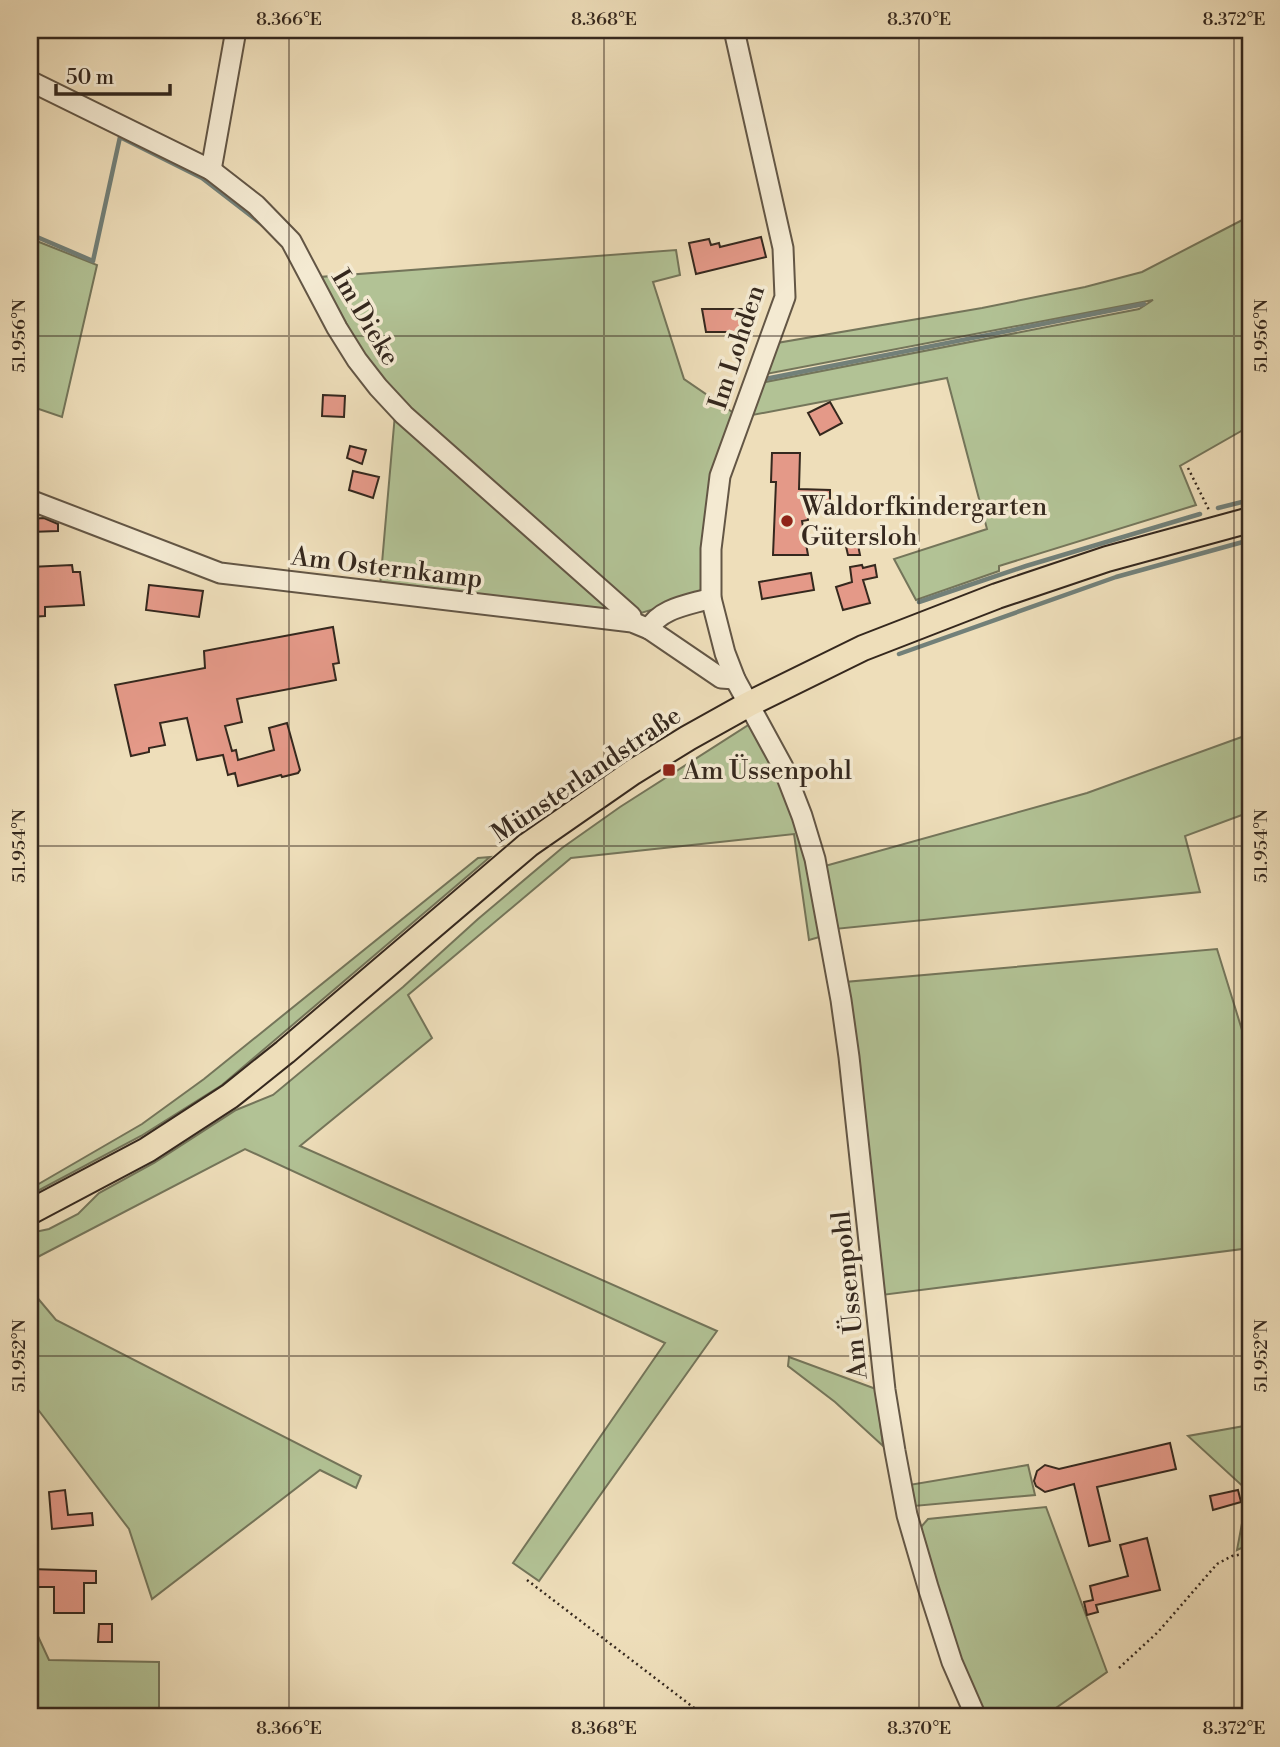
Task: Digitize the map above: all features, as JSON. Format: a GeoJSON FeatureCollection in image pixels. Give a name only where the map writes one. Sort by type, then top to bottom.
{"type":"FeatureCollection","features":[{"type":"Feature","properties":{"kind":"main road","name":"Münsterlandstraße"},"geometry":{"type":"LineString","coordinates":[[30,1212],[147,1150],[230,1096],[528,845],[633,772],[749,704],[863,648],[997,596],[1107,559],[1250,520]]}},
{"type":"Feature","properties":{"kind":"street"},"geometry":{"type":"LineString","coordinates":[[211,170],[236,30]]}},
{"type":"Feature","properties":{"kind":"street","name":"Im Lohden"},"geometry":{"type":"LineString","coordinates":[[734,30],[783,248],[785,296],[720,476],[711,549],[710,598],[724,653],[749,704]]}},
{"type":"Feature","properties":{"kind":"street","name":"Im Dieke"},"geometry":{"type":"LineString","coordinates":[[30,81],[211,170],[261,210],[291,241],[337,328],[358,360],[404,415],[640,626]]}},
{"type":"Feature","properties":{"kind":"street","name":"Am Osternkamp"},"geometry":{"type":"LineString","coordinates":[[30,500],[220,573],[640,626],[721,678],[735,679]]}},
{"type":"Feature","properties":{"kind":"street"},"geometry":{"type":"LineString","coordinates":[[640,626],[653,622],[669,611],[710,598]]}},
{"type":"Feature","properties":{"kind":"street","name":"Am Üssenpohl"},"geometry":{"type":"LineString","coordinates":[[749,704],[783,767],[815,859],[849,1057],[885,1390],[907,1515],[953,1661],[976,1717]]}},
{"type":"Feature","properties":{"kind":"path"},"geometry":{"type":"LineString","coordinates":[[1188,468],[1219,529]]}},
{"type":"Feature","properties":{"kind":"path"},"geometry":{"type":"LineString","coordinates":[[1119,1668],[1158,1632],[1217,1564],[1232,1556],[1250,1552],[1250,1559]]}},
{"type":"Feature","properties":{"kind":"path"},"geometry":{"type":"LineString","coordinates":[[527,1580],[706,1717]]}},
{"type":"Feature","properties":{"kind":"green space"},"geometry":{"type":"Polygon","coordinates":[[[1250,216],[1250,426],[1180,466],[1196,505],[999,566],[999,571],[916,600],[894,559],[987,529],[947,378],[747,416],[760,383],[1139,309],[1153,300],[766,374],[777,343],[982,308],[1085,287],[1142,272],[1250,216]]]}},
{"type":"Feature","properties":{"kind":"green space"},"geometry":{"type":"Polygon","coordinates":[[[34,240],[97,265],[62,417],[30,406],[30,298],[34,240]]]}},
{"type":"Feature","properties":{"kind":"green space"},"geometry":{"type":"Polygon","coordinates":[[[676,250],[680,275],[653,282],[684,379],[735,414],[705,594],[641,613],[406,407],[365,357],[320,277],[676,250]]]}},
{"type":"Feature","properties":{"kind":"green space"},"geometry":{"type":"Polygon","coordinates":[[[395,414],[614,608],[611,612],[380,586],[395,414]]]}},
{"type":"Feature","properties":{"kind":"green space"},"geometry":{"type":"Polygon","coordinates":[[[750,724],[777,769],[806,842],[823,936],[809,940],[794,834],[571,858],[408,995],[432,1038],[300,1146],[717,1331],[539,1581],[513,1563],[665,1343],[245,1149],[30,1261],[30,1233],[49,1229],[78,1214],[99,1193],[154,1163],[236,1110],[273,1095],[403,987],[562,848],[620,807],[750,724]]]}},
{"type":"Feature","properties":{"kind":"green space"},"geometry":{"type":"Polygon","coordinates":[[[1250,734],[1250,812],[1185,836],[1200,892],[835,929],[825,866],[1087,793],[1250,734]]]}},
{"type":"Feature","properties":{"kind":"green space"},"geometry":{"type":"Polygon","coordinates":[[[490,857],[222,1085],[141,1136],[30,1195],[30,1189],[142,1124],[204,1079],[478,858],[490,857]]]}},
{"type":"Feature","properties":{"kind":"green space"},"geometry":{"type":"Polygon","coordinates":[[[1217,949],[1250,1056],[1250,1248],[882,1295],[845,982],[1217,949]]]}},
{"type":"Feature","properties":{"kind":"green space"},"geometry":{"type":"Polygon","coordinates":[[[30,1289],[56,1320],[361,1476],[356,1488],[320,1470],[152,1599],[129,1529],[30,1399],[30,1289]]]}},
{"type":"Feature","properties":{"kind":"green space"},"geometry":{"type":"Polygon","coordinates":[[[789,1357],[876,1389],[883,1446],[835,1402],[788,1366],[789,1357]]]}},
{"type":"Feature","properties":{"kind":"green space"},"geometry":{"type":"Polygon","coordinates":[[[1250,1425],[1250,1541],[1237,1550],[1248,1491],[1188,1436],[1250,1425]]]}},
{"type":"Feature","properties":{"kind":"green space"},"geometry":{"type":"Polygon","coordinates":[[[1028,1465],[1035,1495],[914,1506],[909,1485],[1028,1465]]]}},
{"type":"Feature","properties":{"kind":"green space"},"geometry":{"type":"Polygon","coordinates":[[[1046,1507],[1107,1672],[1043,1717],[984,1717],[958,1659],[921,1527],[928,1519],[1046,1507]]]}},
{"type":"Feature","properties":{"kind":"green space"},"geometry":{"type":"Polygon","coordinates":[[[30,1619],[49,1660],[159,1662],[159,1717],[30,1717],[30,1619]]]}},
{"type":"Feature","properties":{"kind":"building"},"geometry":{"type":"Polygon","coordinates":[[[761,237],[766,257],[696,274],[689,243],[709,239],[711,245],[719,243],[720,247],[761,237]]]}},
{"type":"Feature","properties":{"kind":"building"},"geometry":{"type":"Polygon","coordinates":[[[702,309],[753,309],[753,332],[706,332],[702,309]]]}},
{"type":"Feature","properties":{"kind":"building"},"geometry":{"type":"Polygon","coordinates":[[[323,395],[345,396],[344,417],[322,416],[323,395]]]}},
{"type":"Feature","properties":{"kind":"building"},"geometry":{"type":"Polygon","coordinates":[[[830,402],[842,423],[820,435],[808,413],[830,402]]]}},
{"type":"Feature","properties":{"kind":"building"},"geometry":{"type":"Polygon","coordinates":[[[350,446],[366,450],[362,464],[347,458],[350,446]]]}},
{"type":"Feature","properties":{"kind":"building","name":"Waldorfkindergarten Gütersloh"},"geometry":{"type":"Polygon","coordinates":[[[772,453],[800,453],[799,489],[830,490],[830,511],[808,511],[808,520],[802,521],[808,555],[773,555],[776,482],[771,482],[772,453]]]}},
{"type":"Feature","properties":{"kind":"building"},"geometry":{"type":"Polygon","coordinates":[[[353,471],[379,477],[373,498],[349,490],[353,471]]]}},
{"type":"Feature","properties":{"kind":"building"},"geometry":{"type":"Polygon","coordinates":[[[44,518],[58,524],[58,531],[30,532],[30,519],[44,518]]]}},
{"type":"Feature","properties":{"kind":"building"},"geometry":{"type":"Polygon","coordinates":[[[857,540],[860,555],[848,555],[845,542],[857,540]]]}},
{"type":"Feature","properties":{"kind":"building"},"geometry":{"type":"Polygon","coordinates":[[[72,565],[73,572],[80,572],[84,605],[45,607],[45,616],[30,617],[30,567],[72,565]]]}},
{"type":"Feature","properties":{"kind":"building"},"geometry":{"type":"Polygon","coordinates":[[[862,565],[863,568],[875,565],[877,577],[863,580],[870,603],[843,610],[836,587],[852,582],[850,567],[862,565]]]}},
{"type":"Feature","properties":{"kind":"building"},"geometry":{"type":"Polygon","coordinates":[[[811,573],[814,590],[762,599],[759,582],[811,573]]]}},
{"type":"Feature","properties":{"kind":"building"},"geometry":{"type":"Polygon","coordinates":[[[149,585],[203,591],[199,617],[146,610],[149,585]]]}},
{"type":"Feature","properties":{"kind":"building"},"geometry":{"type":"Polygon","coordinates":[[[333,627],[339,663],[333,664],[336,680],[237,699],[242,722],[225,726],[232,751],[236,750],[238,760],[274,750],[269,728],[287,723],[300,770],[298,773],[238,786],[235,773],[228,775],[223,755],[197,760],[187,718],[160,723],[165,745],[131,756],[115,685],[205,668],[204,651],[333,627]]]}},
{"type":"Feature","properties":{"kind":"building"},"geometry":{"type":"Polygon","coordinates":[[[1170,1443],[1176,1469],[1097,1487],[1110,1541],[1089,1546],[1074,1484],[1045,1492],[1036,1486],[1034,1481],[1037,1471],[1045,1465],[1059,1469],[1170,1443]]]}},
{"type":"Feature","properties":{"kind":"building"},"geometry":{"type":"Polygon","coordinates":[[[65,1490],[68,1515],[92,1513],[93,1525],[52,1529],[49,1492],[65,1490]]]}},
{"type":"Feature","properties":{"kind":"building"},"geometry":{"type":"Polygon","coordinates":[[[1238,1490],[1241,1502],[1213,1510],[1210,1496],[1238,1490]]]}},
{"type":"Feature","properties":{"kind":"building"},"geometry":{"type":"Polygon","coordinates":[[[1147,1538],[1160,1590],[1096,1605],[1098,1612],[1087,1615],[1084,1602],[1093,1600],[1090,1586],[1128,1576],[1120,1545],[1147,1538]]]}},
{"type":"Feature","properties":{"kind":"building"},"geometry":{"type":"Polygon","coordinates":[[[30,1569],[96,1571],[96,1583],[84,1583],[84,1613],[54,1613],[54,1587],[30,1587],[30,1569]]]}},
{"type":"Feature","properties":{"kind":"building"},"geometry":{"type":"Polygon","coordinates":[[[99,1624],[112,1624],[112,1642],[98,1642],[99,1624]]]}},
{"type":"Feature","properties":{"kind":"waterway"},"geometry":{"type":"LineString","coordinates":[[30,234],[93,261],[120,137],[202,178],[263,225]]}},
{"type":"Feature","properties":{"kind":"waterway"},"geometry":{"type":"LineString","coordinates":[[765,379],[1144,304]]}},
{"type":"Feature","properties":{"kind":"waterway"},"geometry":{"type":"LineString","coordinates":[[1218,508],[1250,500]]}},
{"type":"Feature","properties":{"kind":"waterway"},"geometry":{"type":"LineString","coordinates":[[919,602],[1026,566],[1200,514]]}},
{"type":"Feature","properties":{"kind":"waterway"},"geometry":{"type":"LineString","coordinates":[[899,654],[1116,577],[1250,540]]}},
{"type":"Feature","properties":{"kind":"place","name":"Waldorfkindergarten Gütersloh"},"geometry":{"type":"Point","coordinates":[787,521]}},
{"type":"Feature","properties":{"kind":"place","name":"Am Üssenpohl"},"geometry":{"type":"Point","coordinates":[669,770]}}]}
